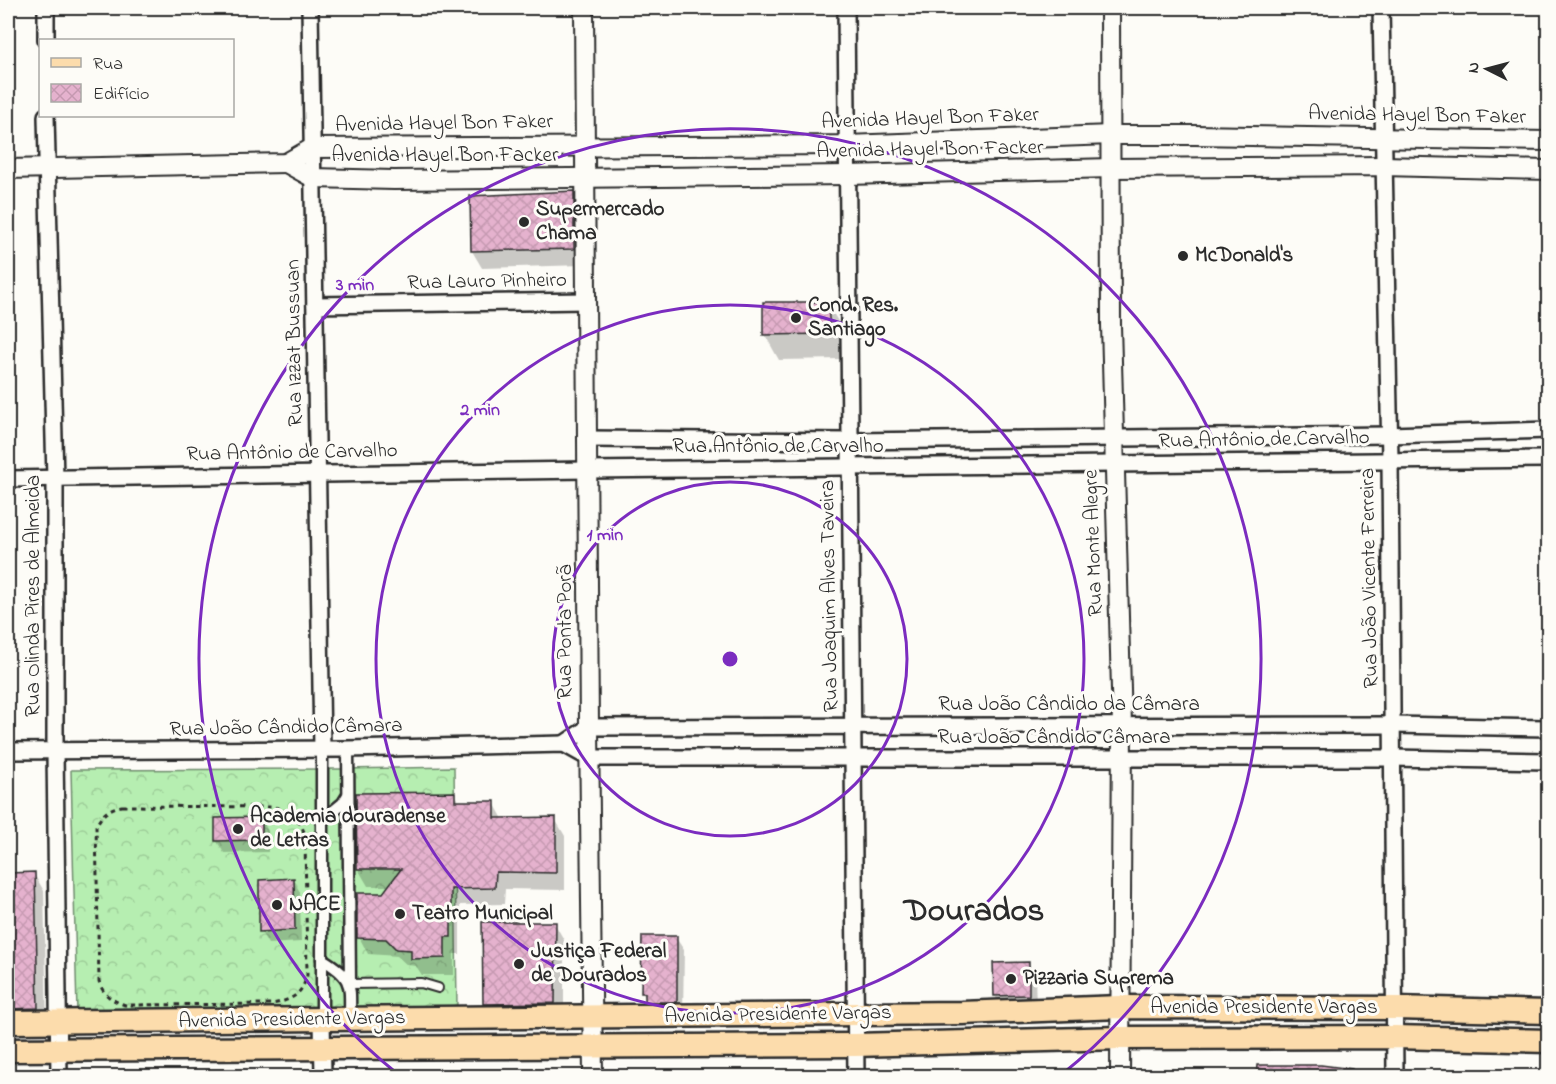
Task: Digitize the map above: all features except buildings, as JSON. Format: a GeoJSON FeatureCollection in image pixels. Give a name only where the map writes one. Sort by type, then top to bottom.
{"type":"FeatureCollection","features":[{"type":"Feature","properties":{"kind":"main road","name":"Avenida Presidente Vargas"},"geometry":{"type":"LineString","coordinates":[[8,1022],[962,1013],[1120,1008],[1395,1008],[1548,1012]]}},
{"type":"Feature","properties":{"kind":"main road"},"geometry":{"type":"LineString","coordinates":[[1320,1008],[1320,1037]]}},
{"type":"Feature","properties":{"kind":"main road","name":"Avenida Presidente Vargas"},"geometry":{"type":"LineString","coordinates":[[8,1050],[323,1047],[592,1048],[855,1045],[1120,1038],[1395,1037],[1548,1041]]}},
{"type":"Feature","properties":{"kind":"street"},"geometry":{"type":"LineString","coordinates":[[46,8],[46,39]]}},
{"type":"Feature","properties":{"kind":"street","name":"Rua Izzat Bussuan"},"geometry":{"type":"LineString","coordinates":[[310,8],[318,473],[323,1077]]}},
{"type":"Feature","properties":{"kind":"street","name":"Rua Ponta Porã"},"geometry":{"type":"LineString","coordinates":[[584,8],[593,1077]]}},
{"type":"Feature","properties":{"kind":"street","name":"Rua Joaquim Alves Taveira"},"geometry":{"type":"LineString","coordinates":[[846,8],[856,1077]]}},
{"type":"Feature","properties":{"kind":"street","name":"Rua Monte Alegre"},"geometry":{"type":"LineString","coordinates":[[1110,8],[1114,464],[1122,726],[1120,1077]]}},
{"type":"Feature","properties":{"kind":"street","name":"Rua João Vicente Ferreira"},"geometry":{"type":"LineString","coordinates":[[1381,8],[1390,459],[1395,1077]]}},
{"type":"Feature","properties":{"kind":"street","name":"Rua Olinda Pires de Almeida"},"geometry":{"type":"LineString","coordinates":[[46,117],[55,479],[54,751],[59,1077]]}},
{"type":"Feature","properties":{"kind":"street","name":"Avenida Hayel Bon Faker"},"geometry":{"type":"LineString","coordinates":[[312,148],[847,145],[1111,135],[1548,141]]}},
{"type":"Feature","properties":{"kind":"street"},"geometry":{"type":"LineString","coordinates":[[8,170],[286,163],[312,148]]}},
{"type":"Feature","properties":{"kind":"street"},"geometry":{"type":"LineString","coordinates":[[286,163],[313,178]]}},
{"type":"Feature","properties":{"kind":"street","name":"Avenida Hayel Bon Facker"},"geometry":{"type":"LineString","coordinates":[[313,178],[394,180],[848,175],[1111,168],[1383,166],[1548,170]]}},
{"type":"Feature","properties":{"kind":"street","name":"Rua Lauro Pinheiro"},"geometry":{"type":"LineString","coordinates":[[315,305],[587,301]]}},
{"type":"Feature","properties":{"kind":"street","name":"Rua Antônio de Carvalho"},"geometry":{"type":"LineString","coordinates":[[587,439],[849,441],[1389,435],[1548,430]]}},
{"type":"Feature","properties":{"kind":"street","name":"Rua Antônio de Carvalho"},"geometry":{"type":"LineString","coordinates":[[8,479],[1390,459],[1548,459]]}},
{"type":"Feature","properties":{"kind":"street","name":"Rua João Cândido da Câmara"},"geometry":{"type":"LineString","coordinates":[[589,727],[1393,725],[1548,728]]}},
{"type":"Feature","properties":{"kind":"street"},"geometry":{"type":"LineString","coordinates":[[564,744],[589,727]]}},
{"type":"Feature","properties":{"kind":"street","name":"Rua João Cândido Câmara"},"geometry":{"type":"LineString","coordinates":[[8,751],[348,749],[564,744],[589,758],[1392,758],[1548,761]]}},
{"type":"Feature","properties":{"kind":"street"},"geometry":{"type":"LineString","coordinates":[[348,749],[350,1019]]}},
{"type":"Feature","properties":{"kind":"street"},"geometry":{"type":"LineString","coordinates":[[321,821],[343,803],[348,795]]}},
{"type":"Feature","properties":{"kind":"street"},"geometry":{"type":"LineString","coordinates":[[322,959],[341,970],[350,984]]}},
{"type":"Feature","properties":{"kind":"lane"},"geometry":{"type":"LineString","coordinates":[[350,984],[421,983],[438,988]]}},
{"type":"Feature","properties":{"kind":"path"},"geometry":{"type":"LineString","coordinates":[[122,806],[274,807],[287,810],[296,818],[302,824],[305,836],[307,975],[304,987],[294,996],[286,1001],[272,1004],[125,1005],[108,998],[102,992],[99,981],[96,826],[100,817],[107,811],[122,806]]}},
{"type":"Feature","properties":{"kind":"green space"},"geometry":{"type":"Polygon","coordinates":[[[454,767],[457,1009],[77,1012],[71,770],[454,767]]]}},
{"type":"Feature","properties":{"kind":"place","name":"Supermercado Chama"},"geometry":{"type":"Point","coordinates":[524,222]}},
{"type":"Feature","properties":{"kind":"place","name":"McDonald's"},"geometry":{"type":"Point","coordinates":[1183,256]}},
{"type":"Feature","properties":{"kind":"place","name":"Cond. Res. Santiago"},"geometry":{"type":"Point","coordinates":[796,318]}},
{"type":"Feature","properties":{"kind":"place","name":"Academia douradense de Letras"},"geometry":{"type":"Point","coordinates":[238,829]}},
{"type":"Feature","properties":{"kind":"place","name":"NACE"},"geometry":{"type":"Point","coordinates":[277,905]}},
{"type":"Feature","properties":{"kind":"place","name":"Teatro Municipal"},"geometry":{"type":"Point","coordinates":[400,914]}},
{"type":"Feature","properties":{"kind":"place","name":"Justiça Federal de Dourados"},"geometry":{"type":"Point","coordinates":[519,964]}},
{"type":"Feature","properties":{"kind":"place","name":"Pizzaria Suprema"},"geometry":{"type":"Point","coordinates":[1011,979]}},
{"type":"Feature","properties":{"kind":"district","name":"Dourados"},"geometry":{"type":"Point","coordinates":[974,912]}}]}
